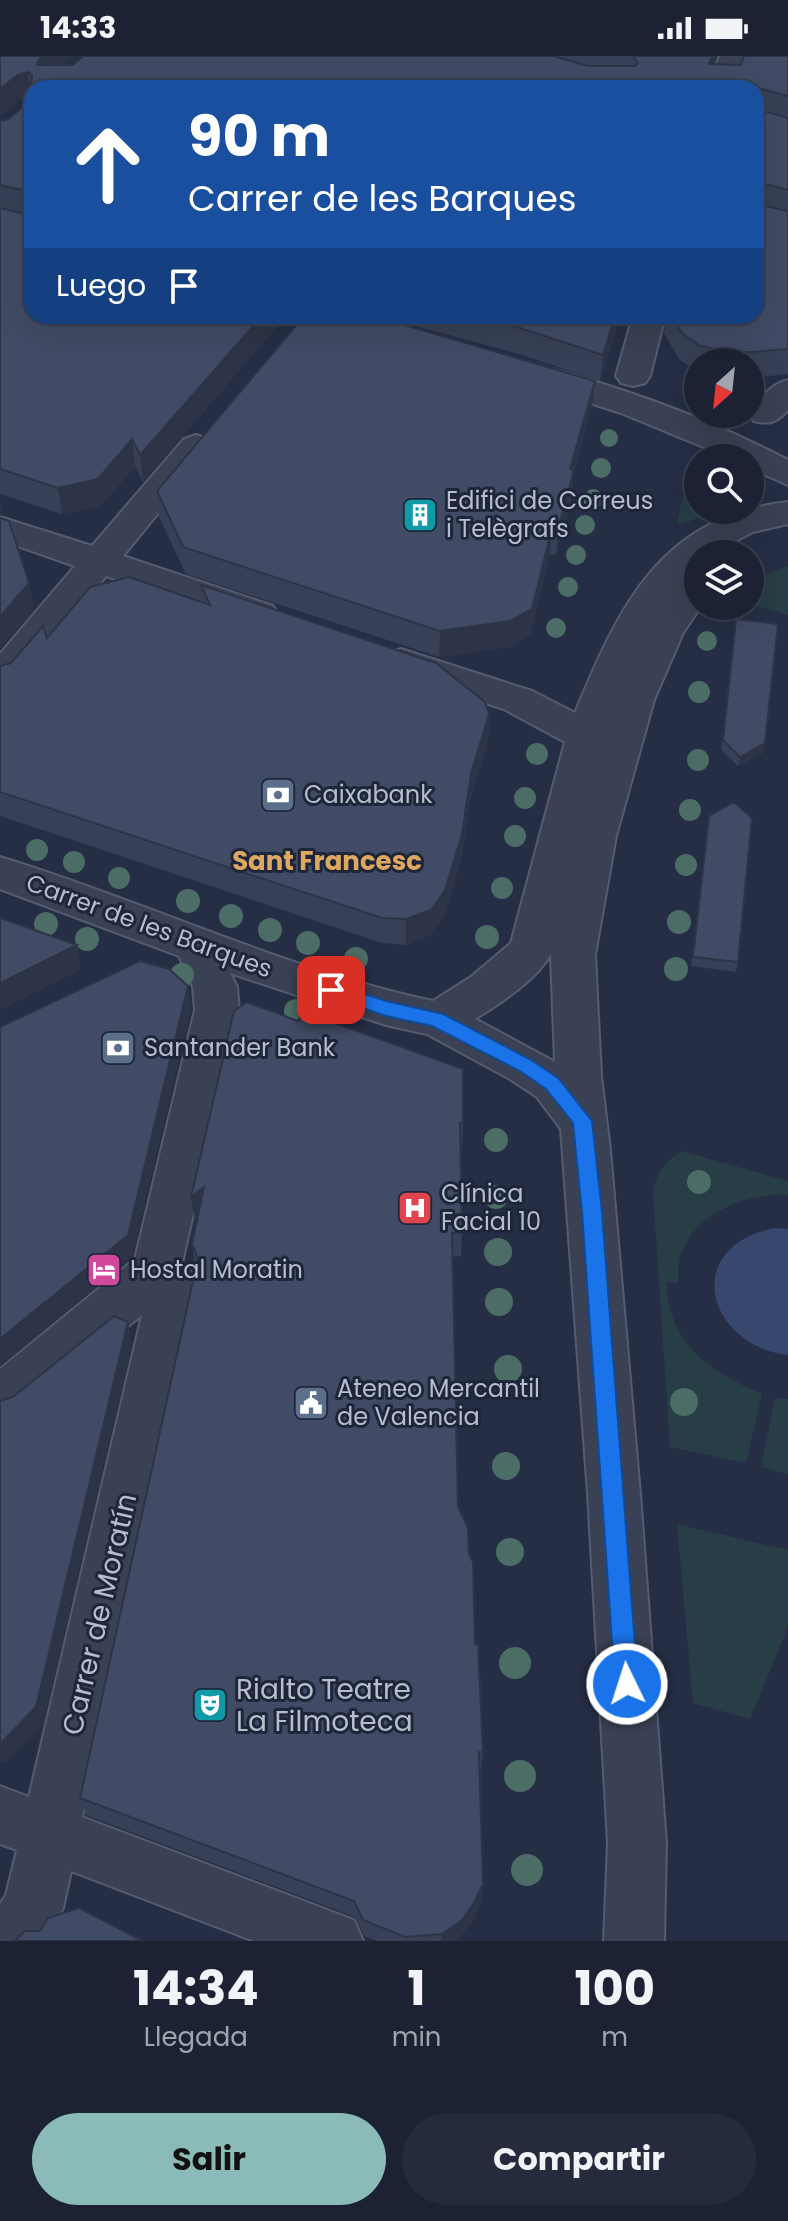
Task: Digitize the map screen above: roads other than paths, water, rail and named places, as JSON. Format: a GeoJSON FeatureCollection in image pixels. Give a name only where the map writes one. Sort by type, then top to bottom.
{"type":"FeatureCollection","features":[{"type":"Feature","properties":{"kind":"street"},"geometry":{"type":"LineString","coordinates":[[725,80],[734,56]]}},
{"type":"Feature","properties":{"kind":"street"},"geometry":{"type":"LineString","coordinates":[[633,376],[647,324]]}},
{"type":"Feature","properties":{"kind":"street"},"geometry":{"type":"LineString","coordinates":[[503,365],[593,391],[702,431],[788,474]]}},
{"type":"Feature","properties":{"kind":"street"},"geometry":{"type":"LineString","coordinates":[[0,679],[222,416]]}},
{"type":"Feature","properties":{"kind":"street"},"geometry":{"type":"LineString","coordinates":[[437,1019],[478,996],[531,951],[587,737],[618,657],[649,601],[673,569],[695,547],[733,527],[788,513]]}},
{"type":"Feature","properties":{"kind":"street"},"geometry":{"type":"LineString","coordinates":[[0,528],[288,624]]}},
{"type":"Feature","properties":{"kind":"street"},"geometry":{"type":"LineString","coordinates":[[764,544],[788,536]]}},
{"type":"Feature","properties":{"kind":"street"},"geometry":{"type":"LineString","coordinates":[[634,1941],[636,1827],[614,1494],[582,1121],[573,955],[592,850],[635,700],[665,631],[684,603]]}},
{"type":"Feature","properties":{"kind":"street"},"geometry":{"type":"LineString","coordinates":[[362,649],[518,700],[587,737]]}},
{"type":"Feature","properties":{"kind":"street","name":"Carrer de les Barques"},"geometry":{"type":"LineString","coordinates":[[0,872],[195,945],[386,1008],[437,1019],[553,1084],[582,1121]]}},
{"type":"Feature","properties":{"kind":"street"},"geometry":{"type":"LineString","coordinates":[[137,966],[195,945]]}},
{"type":"Feature","properties":{"kind":"street","name":"Carrer de Moratín"},"geometry":{"type":"LineString","coordinates":[[10,1941],[33,1908],[24,1825],[166,1275],[217,1010],[215,987],[195,945]]}},
{"type":"Feature","properties":{"kind":"street"},"geometry":{"type":"LineString","coordinates":[[0,1399],[145,1283],[166,1275]]}},
{"type":"Feature","properties":{"kind":"street"},"geometry":{"type":"LineString","coordinates":[[24,1825],[333,1941]]}},
{"type":"Feature","properties":{"kind":"water"},"geometry":{"type":"Polygon","coordinates":[[[774,1228],[788,1229],[788,1355],[761,1348],[739,1334],[723,1316],[715,1296],[716,1275],[725,1255],[744,1239],[774,1228]]]}},
{"type":"Feature","properties":{"kind":"place","name":"Edifici de Correus i Telègrafs"},"geometry":{"type":"Point","coordinates":[420,515]}},
{"type":"Feature","properties":{"kind":"place","name":"Caixabank"},"geometry":{"type":"Point","coordinates":[278,795]}},
{"type":"Feature","properties":{"kind":"place","name":"Santander Bank"},"geometry":{"type":"Point","coordinates":[118,1048]}},
{"type":"Feature","properties":{"kind":"place","name":"Clínica Facial 10"},"geometry":{"type":"Point","coordinates":[415,1208]}},
{"type":"Feature","properties":{"kind":"place","name":"Hostal Moratin"},"geometry":{"type":"Point","coordinates":[104,1270]}},
{"type":"Feature","properties":{"kind":"place","name":"Ateneo Mercantil de Valencia"},"geometry":{"type":"Point","coordinates":[311,1403]}},
{"type":"Feature","properties":{"kind":"place","name":"Rialto Teatre La Filmoteca"},"geometry":{"type":"Point","coordinates":[210,1705]}},
{"type":"Feature","properties":{"kind":"district","name":"Sant Francesc"},"geometry":{"type":"Point","coordinates":[327,861]}}]}
